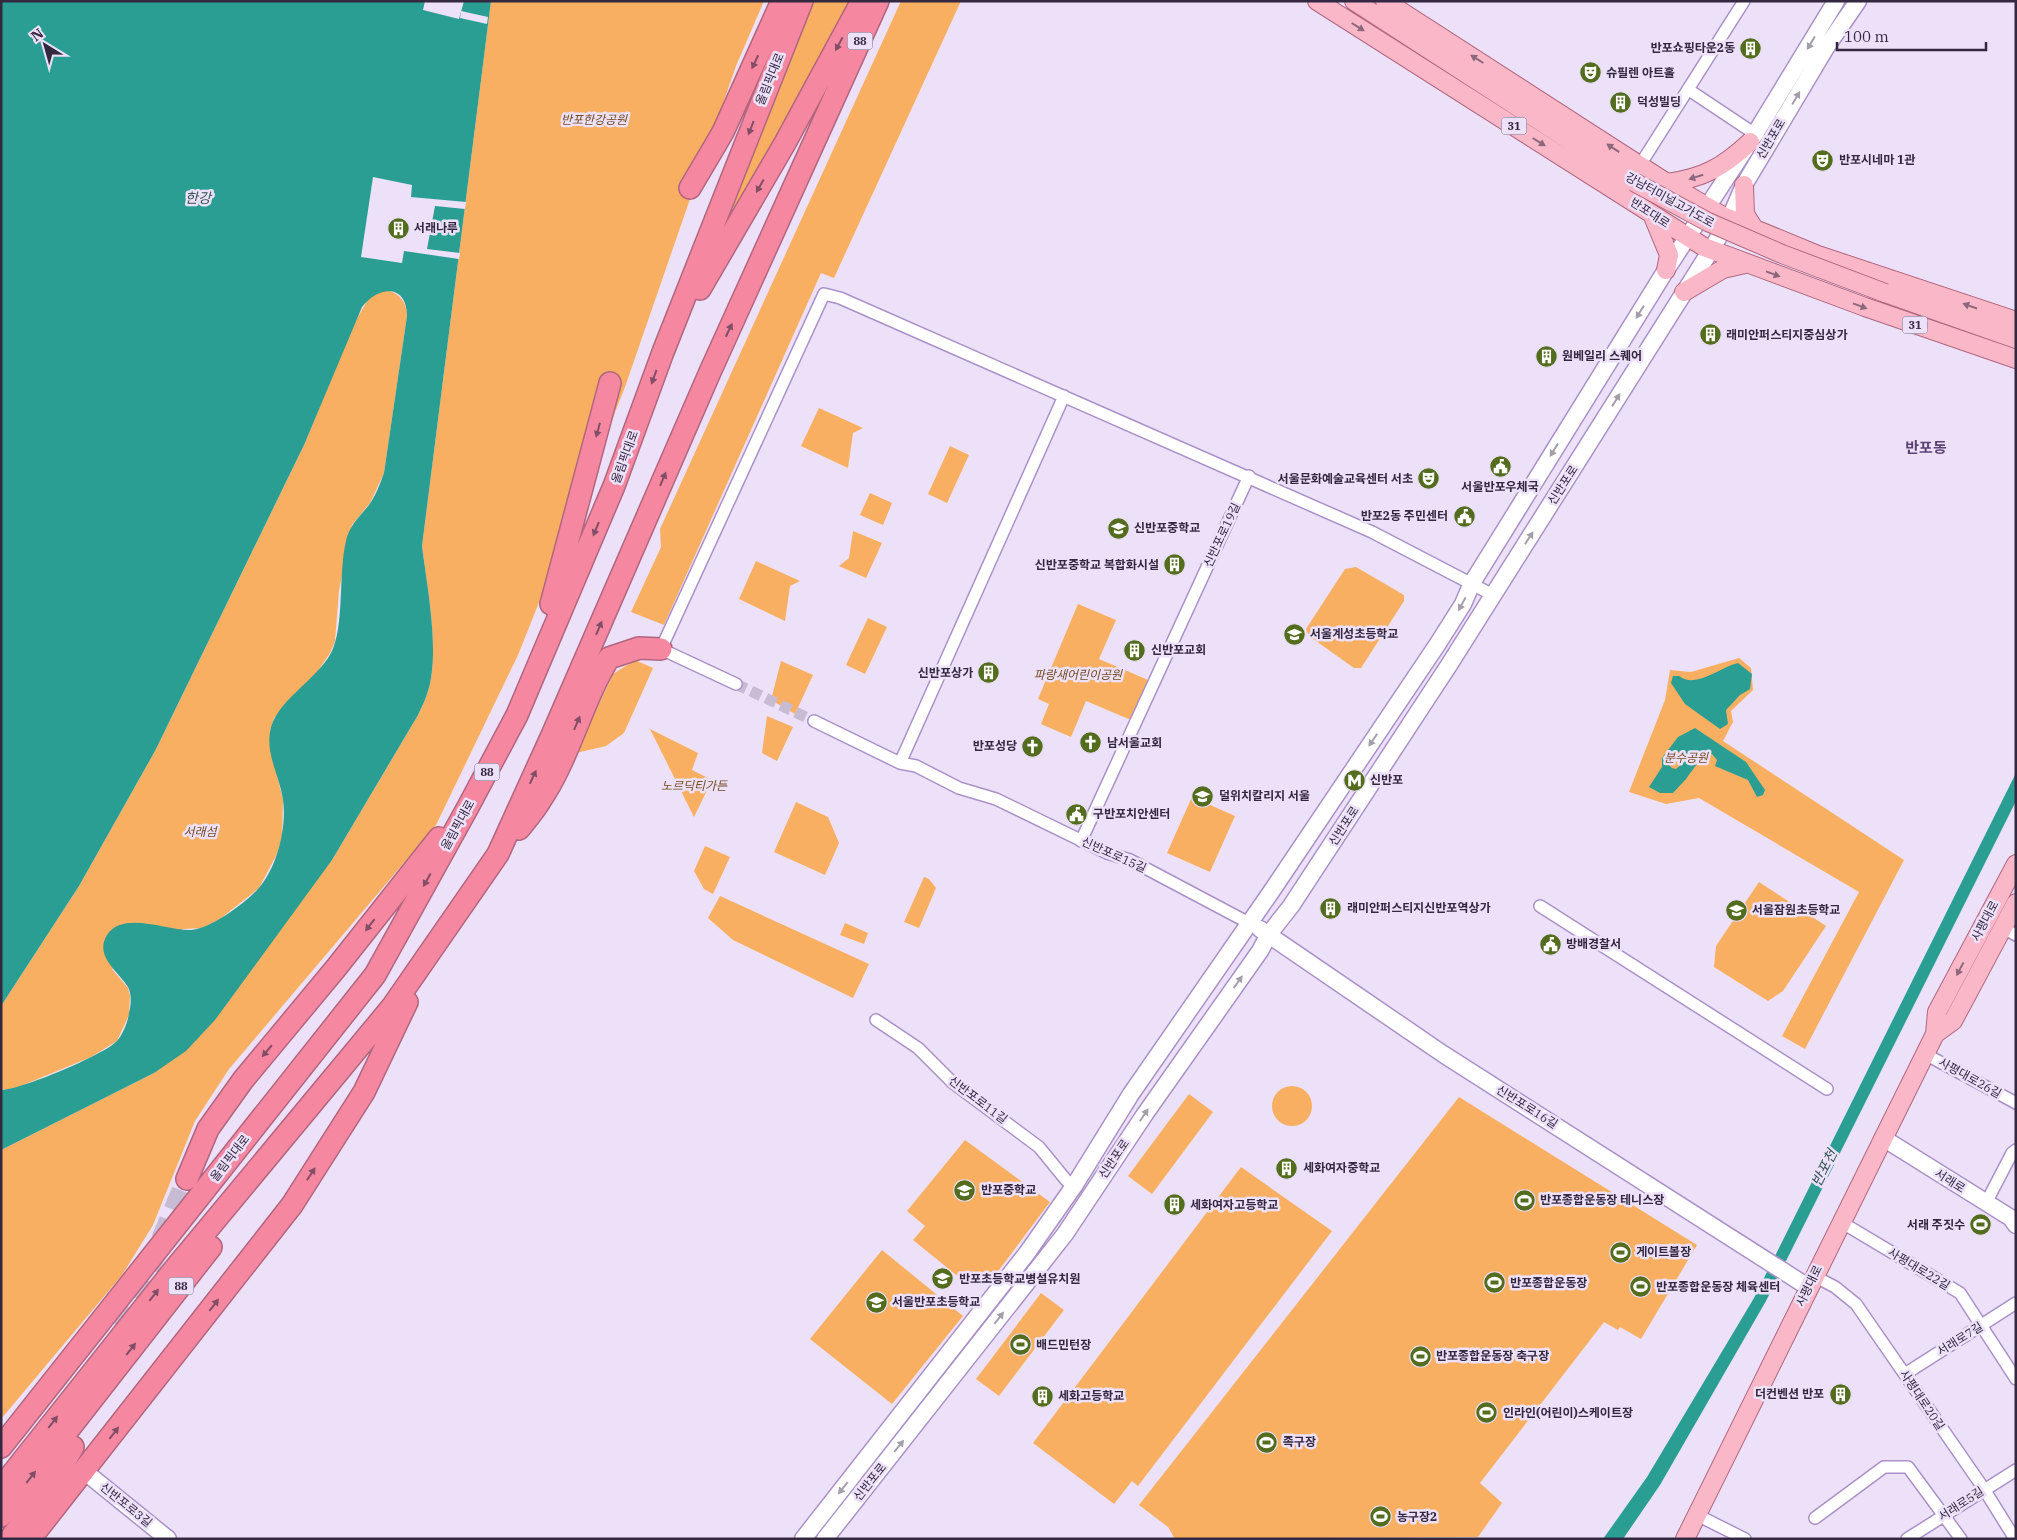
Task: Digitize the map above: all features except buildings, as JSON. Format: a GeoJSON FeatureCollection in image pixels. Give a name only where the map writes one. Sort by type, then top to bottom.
{"type":"FeatureCollection","features":[{"type":"Feature","properties":{"kind":"highway"},"geometry":{"type":"LineString","coordinates":[[690,188],[723,132],[783,1]]}},
{"type":"Feature","properties":{"kind":"highway","name":"올림픽대로"},"geometry":{"type":"LineString","coordinates":[[1,1447],[375,975],[511,727],[614,486],[663,352],[802,1]]}},
{"type":"Feature","properties":{"kind":"highway"},"geometry":{"type":"LineString","coordinates":[[663,352],[785,143],[862,1]]}},
{"type":"Feature","properties":{"kind":"highway","name":"88"},"geometry":{"type":"LineString","coordinates":[[1,1488],[174,1271],[392,1007],[498,854],[553,733],[710,372],[878,1]]}},
{"type":"Feature","properties":{"kind":"highway"},"geometry":{"type":"LineString","coordinates":[[842,81],[893,1]]}},
{"type":"Feature","properties":{"kind":"highway"},"geometry":{"type":"LineString","coordinates":[[511,727],[561,574],[610,383]]}},
{"type":"Feature","properties":{"kind":"highway"},"geometry":{"type":"LineString","coordinates":[[498,854],[541,800],[559,764],[589,694],[609,658],[639,648],[661,649]]}},
{"type":"Feature","properties":{"kind":"highway"},"geometry":{"type":"LineString","coordinates":[[187,1179],[208,1129],[243,1080],[336,968],[435,843],[468,807]]}},
{"type":"Feature","properties":{"kind":"highway"},"geometry":{"type":"LineString","coordinates":[[30,1539],[292,1205],[364,1092],[435,946]]}},
{"type":"Feature","properties":{"kind":"highway","name":"88"},"geometry":{"type":"LineString","coordinates":[[1,1516],[187,1279],[356,1052]]}},
{"type":"Feature","properties":{"kind":"highway"},"geometry":{"type":"LineString","coordinates":[[10,1539],[52,1484],[73,1447]]}},
{"type":"Feature","properties":{"kind":"main road","name":"반포대로"},"geometry":{"type":"LineString","coordinates":[[1317,1],[1687,237],[1711,250],[1745,264],[2016,359]]}},
{"type":"Feature","properties":{"kind":"main road","name":"강남터미널고가도로"},"geometry":{"type":"LineString","coordinates":[[1354,1],[1634,182],[1708,222],[1782,254],[2016,339]]}},
{"type":"Feature","properties":{"kind":"main road"},"geometry":{"type":"LineString","coordinates":[[1385,1],[1707,207],[1755,230],[1818,255],[2016,321]]}},
{"type":"Feature","properties":{"kind":"main road","name":"신반포로"},"geometry":{"type":"LineString","coordinates":[[803,1539],[1027,1253],[1074,1186],[1131,1094],[1437,645],[1463,604],[1472,583],[1666,270],[1753,138],[1836,1]]}},
{"type":"Feature","properties":{"kind":"main road","name":"신반포로"},"geometry":{"type":"LineString","coordinates":[[825,1539],[1065,1234],[1145,1114],[1296,898],[1493,595],[1711,250],[1730,218],[1744,185],[1827,46],[1858,1]]}},
{"type":"Feature","properties":{"kind":"main road"},"geometry":{"type":"LineString","coordinates":[[1667,183],[1694,179],[1705,174],[1727,162],[1753,138]]}},
{"type":"Feature","properties":{"kind":"main road"},"geometry":{"type":"LineString","coordinates":[[1744,185],[1745,214],[1755,230]]}},
{"type":"Feature","properties":{"kind":"main road"},"geometry":{"type":"LineString","coordinates":[[1651,213],[1669,256],[1666,270]]}},
{"type":"Feature","properties":{"kind":"main road"},"geometry":{"type":"LineString","coordinates":[[1815,289],[1807,281],[1805,271],[1809,260],[1818,255]]}},
{"type":"Feature","properties":{"kind":"main road"},"geometry":{"type":"LineString","coordinates":[[1684,292],[1723,269],[1745,264]]}},
{"type":"Feature","properties":{"kind":"main road","name":"사평대로"},"geometry":{"type":"LineString","coordinates":[[1685,1539],[1811,1282],[1926,1054],[1935,1034],[1937,1012],[2016,864]]}},
{"type":"Feature","properties":{"kind":"main road","name":"사평대로"},"geometry":{"type":"LineString","coordinates":[[1935,1034],[1953,1021],[2010,931],[2016,903]]}},
{"type":"Feature","properties":{"kind":"main road","name":"신반포로16길"},"geometry":{"type":"LineString","coordinates":[[1249,923],[1270,934],[1443,1054],[1782,1271],[1811,1282]]}},
{"type":"Feature","properties":{"kind":"main road","name":"서래로"},"geometry":{"type":"LineString","coordinates":[[1883,1138],[2011,1218],[2016,1224]]}},
{"type":"Feature","properties":{"kind":"main road","name":"신반포로3길"},"geometry":{"type":"LineString","coordinates":[[84,1471],[168,1539]]}},
{"type":"Feature","properties":{"kind":"street"},"geometry":{"type":"LineString","coordinates":[[1640,165],[1744,1]]}},
{"type":"Feature","properties":{"kind":"street","name":"신반포로"},"geometry":{"type":"LineString","coordinates":[[1689,90],[1753,138]]}},
{"type":"Feature","properties":{"kind":"street"},"geometry":{"type":"LineString","coordinates":[[736,684],[661,649],[824,294],[840,298],[1249,476],[1372,532],[1493,595]]}},
{"type":"Feature","properties":{"kind":"street"},"geometry":{"type":"LineString","coordinates":[[900,763],[1064,396]]}},
{"type":"Feature","properties":{"kind":"street","name":"신반포로19길"},"geometry":{"type":"LineString","coordinates":[[1081,841],[1249,476]]}},
{"type":"Feature","properties":{"kind":"street","name":"신반포로15길"},"geometry":{"type":"LineString","coordinates":[[814,721],[900,763],[916,766],[959,788],[996,799],[1107,853],[1130,860],[1249,923]]}},
{"type":"Feature","properties":{"kind":"street"},"geometry":{"type":"LineString","coordinates":[[1540,906],[1827,1089]]}},
{"type":"Feature","properties":{"kind":"street","name":"신반포로11길"},"geometry":{"type":"LineString","coordinates":[[876,1020],[918,1048],[953,1083],[1039,1147],[1074,1186]]}},
{"type":"Feature","properties":{"kind":"street","name":"사평대로26길"},"geometry":{"type":"LineString","coordinates":[[1926,1054],[2015,1102]]}},
{"type":"Feature","properties":{"kind":"street"},"geometry":{"type":"LineString","coordinates":[[1986,1203],[2012,1153],[2016,1150]]}},
{"type":"Feature","properties":{"kind":"street","name":"사평대로22길"},"geometry":{"type":"LineString","coordinates":[[1841,1222],[1960,1293],[2016,1379]]}},
{"type":"Feature","properties":{"kind":"street","name":"사평대로20길"},"geometry":{"type":"LineString","coordinates":[[1811,1282],[1835,1287],[1856,1304],[1984,1489],[2015,1539]]}},
{"type":"Feature","properties":{"kind":"street","name":"서래로7길"},"geometry":{"type":"LineString","coordinates":[[1905,1374],[2016,1303]]}},
{"type":"Feature","properties":{"kind":"street"},"geometry":{"type":"LineString","coordinates":[[1815,1518],[1884,1467],[1908,1466],[1961,1539]]}},
{"type":"Feature","properties":{"kind":"street","name":"서래로5길"},"geometry":{"type":"LineString","coordinates":[[1907,1539],[2016,1470]]}},
{"type":"Feature","properties":{"kind":"street"},"geometry":{"type":"LineString","coordinates":[[1697,1515],[1745,1539]]}},
{"type":"Feature","properties":{"kind":"green space","name":"반포한강공원"},"geometry":{"type":"Polygon","coordinates":[[[491,1],[764,1],[736,66],[625,387],[518,655],[436,825],[229,1069],[195,1121],[153,1225],[122,1275],[1,1419],[1,1150],[154,1073],[332,860],[418,715],[426,697],[431,678],[433,641],[422,546],[491,1]]]}},
{"type":"Feature","properties":{"kind":"green space"},"geometry":{"type":"Polygon","coordinates":[[[811,1],[856,1],[737,209],[732,207],[811,1]]]}},
{"type":"Feature","properties":{"kind":"green space"},"geometry":{"type":"Polygon","coordinates":[[[901,1],[961,1],[834,278],[821,273],[664,625],[631,612],[661,547],[660,529],[901,1]]]}},
{"type":"Feature","properties":{"kind":"green space","name":"서래섬"},"geometry":{"type":"Polygon","coordinates":[[[386,290],[391,291],[402,299],[406,307],[407,316],[384,473],[370,503],[352,525],[339,591],[335,641],[330,653],[318,671],[274,718],[270,732],[270,747],[283,800],[282,837],[277,854],[259,888],[220,919],[202,928],[183,929],[112,969],[128,988],[130,996],[129,1015],[117,1041],[91,1057],[16,1088],[1,1090],[1,1006],[79,886],[155,751],[304,445],[352,327],[370,296],[386,290]]]}},
{"type":"Feature","properties":{"kind":"green space"},"geometry":{"type":"Polygon","coordinates":[[[819,408],[863,428],[853,433],[848,468],[801,446],[819,408]]]}},
{"type":"Feature","properties":{"kind":"green space"},"geometry":{"type":"Polygon","coordinates":[[[950,446],[969,455],[947,503],[928,494],[950,446]]]}},
{"type":"Feature","properties":{"kind":"green space"},"geometry":{"type":"Polygon","coordinates":[[[870,493],[892,503],[883,525],[860,515],[870,493]]]}},
{"type":"Feature","properties":{"kind":"green space"},"geometry":{"type":"Polygon","coordinates":[[[853,531],[882,543],[866,578],[839,566],[849,558],[853,531]]]}},
{"type":"Feature","properties":{"kind":"green space"},"geometry":{"type":"Polygon","coordinates":[[[756,561],[800,581],[790,586],[785,621],[739,599],[756,561]]]}},
{"type":"Feature","properties":{"kind":"green space"},"geometry":{"type":"Polygon","coordinates":[[[1356,567],[1404,595],[1404,601],[1361,668],[1354,668],[1309,636],[1306,629],[1345,569],[1356,567]]]}},
{"type":"Feature","properties":{"kind":"green space","name":"파랑새어린이공원"},"geometry":{"type":"Polygon","coordinates":[[[1078,604],[1116,620],[1099,659],[1148,680],[1131,720],[1086,701],[1071,737],[1041,724],[1049,704],[1038,699],[1078,604]]]}},
{"type":"Feature","properties":{"kind":"green space"},"geometry":{"type":"Polygon","coordinates":[[[868,618],[887,627],[865,674],[846,665],[868,618]]]}},
{"type":"Feature","properties":{"kind":"green space","name":"분수공원"},"geometry":{"type":"Polygon","coordinates":[[[1739,658],[1751,668],[1753,690],[1731,711],[1733,722],[1723,741],[1904,860],[1805,1049],[1782,1036],[1859,892],[1699,798],[1666,804],[1629,792],[1665,700],[1670,670],[1691,672],[1739,658]]]}},
{"type":"Feature","properties":{"kind":"green space"},"geometry":{"type":"Polygon","coordinates":[[[635,660],[653,668],[624,733],[606,746],[576,753],[613,674],[635,660]]]}},
{"type":"Feature","properties":{"kind":"green space"},"geometry":{"type":"Polygon","coordinates":[[[781,661],[813,675],[795,714],[771,700],[781,661]]]}},
{"type":"Feature","properties":{"kind":"green space"},"geometry":{"type":"Polygon","coordinates":[[[767,716],[793,727],[777,761],[762,753],[767,716]]]}},
{"type":"Feature","properties":{"kind":"green space","name":"노르딕티가든"},"geometry":{"type":"Polygon","coordinates":[[[650,729],[698,753],[692,770],[712,780],[694,817],[650,729]]]}},
{"type":"Feature","properties":{"kind":"green space"},"geometry":{"type":"Polygon","coordinates":[[[1192,797],[1235,816],[1210,872],[1167,853],[1192,797]]]}},
{"type":"Feature","properties":{"kind":"green space"},"geometry":{"type":"Polygon","coordinates":[[[796,802],[828,817],[839,843],[825,875],[774,852],[796,802]]]}},
{"type":"Feature","properties":{"kind":"green space"},"geometry":{"type":"Polygon","coordinates":[[[705,846],[730,857],[713,894],[704,889],[694,871],[705,846]]]}},
{"type":"Feature","properties":{"kind":"green space"},"geometry":{"type":"Polygon","coordinates":[[[924,877],[929,879],[936,888],[919,928],[904,922],[924,877]]]}},
{"type":"Feature","properties":{"kind":"green space"},"geometry":{"type":"Polygon","coordinates":[[[1759,882],[1826,926],[1783,991],[1768,1001],[1714,967],[1716,946],[1759,882]]]}},
{"type":"Feature","properties":{"kind":"green space"},"geometry":{"type":"Polygon","coordinates":[[[720,896],[869,964],[853,998],[733,940],[708,918],[720,896]]]}},
{"type":"Feature","properties":{"kind":"green space"},"geometry":{"type":"Polygon","coordinates":[[[845,923],[868,933],[864,944],[840,935],[845,923]]]}},
{"type":"Feature","properties":{"kind":"green space"},"geometry":{"type":"Polygon","coordinates":[[[1292,1086],[1306,1092],[1312,1106],[1306,1120],[1292,1126],[1278,1120],[1272,1106],[1278,1092],[1292,1086]]]}},
{"type":"Feature","properties":{"kind":"green space"},"geometry":{"type":"Polygon","coordinates":[[[1189,1094],[1213,1112],[1152,1194],[1128,1176],[1189,1094]]]}},
{"type":"Feature","properties":{"kind":"green space","name":"반포종합운동장"},"geometry":{"type":"Polygon","coordinates":[[[1459,1097],[1697,1245],[1641,1339],[1620,1327],[1618,1330],[1604,1322],[1480,1483],[1502,1503],[1478,1537],[1175,1539],[1168,1527],[1139,1505],[1459,1097]]]}},
{"type":"Feature","properties":{"kind":"green space"},"geometry":{"type":"Polygon","coordinates":[[[965,1140],[1050,1202],[993,1278],[982,1273],[960,1278],[913,1240],[925,1226],[907,1211],[965,1140]]]}},
{"type":"Feature","properties":{"kind":"green space"},"geometry":{"type":"Polygon","coordinates":[[[1241,1167],[1332,1231],[1138,1486],[1132,1481],[1114,1504],[1033,1443],[1241,1167]]]}},
{"type":"Feature","properties":{"kind":"green space"},"geometry":{"type":"Polygon","coordinates":[[[882,1250],[963,1316],[892,1404],[810,1339],[882,1250]]]}},
{"type":"Feature","properties":{"kind":"green space","name":"배드민턴장"},"geometry":{"type":"Polygon","coordinates":[[[1041,1293],[1064,1310],[999,1396],[976,1379],[1041,1293]]]}},
{"type":"Feature","properties":{"kind":"water","name":"한강"},"geometry":{"type":"Polygon","coordinates":[[[1,1],[425,1],[423,10],[459,19],[464,1],[491,1],[422,546],[433,641],[431,678],[424,702],[332,860],[215,1020],[186,1051],[154,1073],[1,1150],[1,1090],[43,1078],[80,1063],[109,1047],[117,1041],[123,1031],[130,1010],[130,993],[128,987],[105,956],[103,950],[107,935],[114,928],[124,924],[135,923],[191,930],[199,929],[217,921],[251,896],[270,871],[282,835],[284,811],[270,749],[270,732],[273,721],[280,711],[324,663],[331,653],[335,642],[340,614],[342,569],[347,536],[355,522],[369,505],[384,473],[407,316],[406,306],[402,298],[397,293],[391,291],[376,295],[362,307],[304,445],[155,751],[79,886],[1,1006],[1,1]]]}},
{"type":"Feature","properties":{"kind":"water"},"geometry":{"type":"Polygon","coordinates":[[[1738,663],[1752,674],[1750,689],[1740,695],[1726,710],[1728,724],[1720,729],[1685,704],[1671,683],[1673,676],[1693,680],[1700,679],[1738,663]]]}},
{"type":"Feature","properties":{"kind":"water"},"geometry":{"type":"Polygon","coordinates":[[[1695,728],[1746,762],[1765,790],[1763,795],[1757,797],[1748,780],[1715,766],[1717,760],[1712,754],[1704,754],[1673,793],[1660,793],[1649,787],[1662,767],[1662,758],[1678,737],[1695,728]],[[1680,751],[1669,760],[1669,765],[1676,769],[1684,762],[1685,757],[1680,751]]]}},
{"type":"Feature","properties":{"kind":"water","name":"반포천"},"geometry":{"type":"Polygon","coordinates":[[[2016,773],[2016,801],[1766,1301],[1660,1485],[1623,1539],[1603,1539],[1647,1477],[1754,1298],[2016,773]]]}},
{"type":"Feature","properties":{"kind":"pier"},"geometry":{"type":"Polygon","coordinates":[[[461,11],[488,17],[487,24],[460,18],[461,11]]]}},
{"type":"Feature","properties":{"kind":"pier","name":"서래나루"},"geometry":{"type":"Polygon","coordinates":[[[373,177],[412,185],[411,197],[466,202],[465,209],[435,206],[427,249],[460,253],[459,259],[404,251],[402,263],[361,257],[373,177]]]}},
{"type":"Feature","properties":{"kind":"tunnel"},"geometry":{"type":"LineString","coordinates":[[736,684],[814,721]]}},
{"type":"Feature","properties":{"kind":"tunnel"},"geometry":{"type":"LineString","coordinates":[[124,1328],[187,1179]]}},
{"type":"Feature","properties":{"kind":"place","name":"반포쇼핑타운2동"},"geometry":{"type":"Point","coordinates":[1751,48]}},
{"type":"Feature","properties":{"kind":"place","name":"슈필렌 아트홀"},"geometry":{"type":"Point","coordinates":[1590,73]}},
{"type":"Feature","properties":{"kind":"place","name":"덕성빌딩"},"geometry":{"type":"Point","coordinates":[1621,102]}},
{"type":"Feature","properties":{"kind":"place","name":"반포시네마 1관"},"geometry":{"type":"Point","coordinates":[1823,160]}},
{"type":"Feature","properties":{"kind":"place","name":"서래나루"},"geometry":{"type":"Point","coordinates":[398,228]}},
{"type":"Feature","properties":{"kind":"place","name":"래미안퍼스티지중심상가"},"geometry":{"type":"Point","coordinates":[1710,335]}},
{"type":"Feature","properties":{"kind":"place","name":"원베일리 스퀘어"},"geometry":{"type":"Point","coordinates":[1546,356]}},
{"type":"Feature","properties":{"kind":"place","name":"서울반포우체국"},"geometry":{"type":"Point","coordinates":[1500,466]}},
{"type":"Feature","properties":{"kind":"place","name":"서울문화예술교육센터 서초"},"geometry":{"type":"Point","coordinates":[1429,479]}},
{"type":"Feature","properties":{"kind":"place","name":"반포2동 주민센터"},"geometry":{"type":"Point","coordinates":[1464,516]}},
{"type":"Feature","properties":{"kind":"place","name":"신반포중학교"},"geometry":{"type":"Point","coordinates":[1118,528]}},
{"type":"Feature","properties":{"kind":"place","name":"신반포중학교 복합화시설"},"geometry":{"type":"Point","coordinates":[1175,565]}},
{"type":"Feature","properties":{"kind":"place","name":"서울계성초등학교"},"geometry":{"type":"Point","coordinates":[1294,634]}},
{"type":"Feature","properties":{"kind":"place","name":"신반포교회"},"geometry":{"type":"Point","coordinates":[1135,650]}},
{"type":"Feature","properties":{"kind":"place","name":"신반포상가"},"geometry":{"type":"Point","coordinates":[989,673]}},
{"type":"Feature","properties":{"kind":"place","name":"남서울교회"},"geometry":{"type":"Point","coordinates":[1091,743]}},
{"type":"Feature","properties":{"kind":"place","name":"반포성당"},"geometry":{"type":"Point","coordinates":[1033,746]}},
{"type":"Feature","properties":{"kind":"place","name":"신반포"},"geometry":{"type":"Point","coordinates":[1354,780]}},
{"type":"Feature","properties":{"kind":"place","name":"덜위치칼리지 서울"},"geometry":{"type":"Point","coordinates":[1203,796]}},
{"type":"Feature","properties":{"kind":"place","name":"구반포치안센터"},"geometry":{"type":"Point","coordinates":[1077,814]}},
{"type":"Feature","properties":{"kind":"place","name":"래미안퍼스티지신반포역상가"},"geometry":{"type":"Point","coordinates":[1331,908]}},
{"type":"Feature","properties":{"kind":"place","name":"서울잠원초등학교"},"geometry":{"type":"Point","coordinates":[1736,910]}},
{"type":"Feature","properties":{"kind":"place","name":"방배경찰서"},"geometry":{"type":"Point","coordinates":[1550,944]}},
{"type":"Feature","properties":{"kind":"place","name":"세화여자중학교"},"geometry":{"type":"Point","coordinates":[1287,1168]}},
{"type":"Feature","properties":{"kind":"place","name":"반포중학교"},"geometry":{"type":"Point","coordinates":[965,1190]}},
{"type":"Feature","properties":{"kind":"place","name":"반포종합운동장 테니스장"},"geometry":{"type":"Point","coordinates":[1524,1200]}},
{"type":"Feature","properties":{"kind":"place","name":"세화여자고등학교"},"geometry":{"type":"Point","coordinates":[1174,1205]}},
{"type":"Feature","properties":{"kind":"place","name":"서래 주짓수"},"geometry":{"type":"Point","coordinates":[1981,1225]}},
{"type":"Feature","properties":{"kind":"place","name":"게이트볼장"},"geometry":{"type":"Point","coordinates":[1620,1252]}},
{"type":"Feature","properties":{"kind":"place","name":"반포초등학교병설유치원"},"geometry":{"type":"Point","coordinates":[943,1279]}},
{"type":"Feature","properties":{"kind":"place","name":"반포종합운동장"},"geometry":{"type":"Point","coordinates":[1494,1283]}},
{"type":"Feature","properties":{"kind":"place","name":"반포종합운동장 체육센터"},"geometry":{"type":"Point","coordinates":[1640,1287]}},
{"type":"Feature","properties":{"kind":"place","name":"서울반포초등학교"},"geometry":{"type":"Point","coordinates":[876,1302]}},
{"type":"Feature","properties":{"kind":"place","name":"배드민턴장"},"geometry":{"type":"Point","coordinates":[1020,1345]}},
{"type":"Feature","properties":{"kind":"place","name":"반포종합운동장 축구장"},"geometry":{"type":"Point","coordinates":[1420,1356]}},
{"type":"Feature","properties":{"kind":"place","name":"더컨벤션 반포"},"geometry":{"type":"Point","coordinates":[1840,1394]}},
{"type":"Feature","properties":{"kind":"place","name":"세화고등학교"},"geometry":{"type":"Point","coordinates":[1042,1396]}},
{"type":"Feature","properties":{"kind":"place","name":"인라인(어린이)스케이트장"},"geometry":{"type":"Point","coordinates":[1487,1413]}},
{"type":"Feature","properties":{"kind":"place","name":"족구장"},"geometry":{"type":"Point","coordinates":[1267,1442]}},
{"type":"Feature","properties":{"kind":"place","name":"농구장2"},"geometry":{"type":"Point","coordinates":[1381,1517]}},
{"type":"Feature","properties":{"kind":"district","name":"반포동"},"geometry":{"type":"Point","coordinates":[1926,448]}}]}
